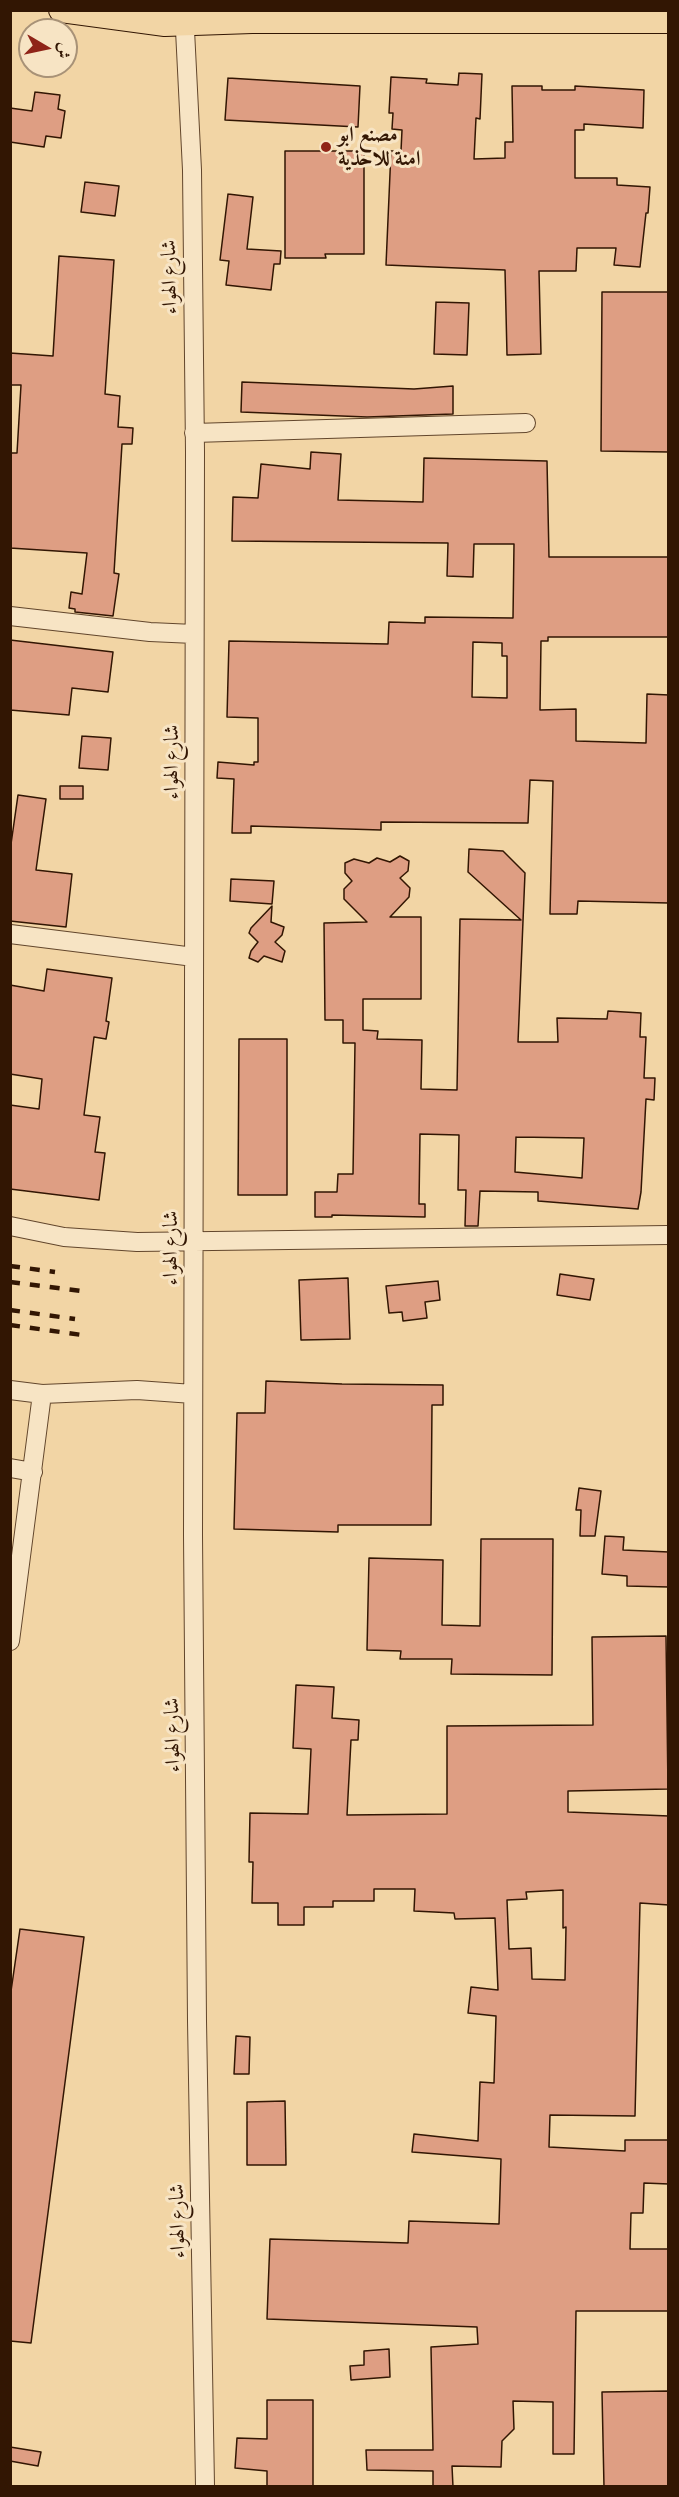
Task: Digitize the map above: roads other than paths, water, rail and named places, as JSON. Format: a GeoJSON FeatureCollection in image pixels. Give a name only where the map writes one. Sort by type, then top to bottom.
{"type":"FeatureCollection","features":[{"type":"Feature","properties":{"kind":"main road"},"geometry":{"type":"LineString","coordinates":[[61,10],[165,24],[185,17],[252,21],[669,21]]}},
{"type":"Feature","properties":{"kind":"street","name":"شارع الهواء"},"geometry":{"type":"LineString","coordinates":[[185,17],[192,170],[194,957],[201,1241],[193,1394],[197,2021],[205,2487]]}},
{"type":"Feature","properties":{"kind":"street"},"geometry":{"type":"LineString","coordinates":[[194,433],[526,423]]}},
{"type":"Feature","properties":{"kind":"street"},"geometry":{"type":"LineString","coordinates":[[10,616],[150,632],[194,634]]}},
{"type":"Feature","properties":{"kind":"street"},"geometry":{"type":"LineString","coordinates":[[10,934],[194,957]]}},
{"type":"Feature","properties":{"kind":"street"},"geometry":{"type":"LineString","coordinates":[[10,1226],[74,1238],[137,1242],[669,1235]]}},
{"type":"Feature","properties":{"kind":"street"},"geometry":{"type":"LineString","coordinates":[[10,1390],[42,1394],[137,1390],[193,1394]]}},
{"type":"Feature","properties":{"kind":"street"},"geometry":{"type":"LineString","coordinates":[[10,1641],[42,1394]]}},
{"type":"Feature","properties":{"kind":"street"},"geometry":{"type":"LineString","coordinates":[[10,1468],[33,1472]]}},
{"type":"Feature","properties":{"kind":"railway"},"geometry":{"type":"LineString","coordinates":[[10,1266],[55,1272]]}},
{"type":"Feature","properties":{"kind":"railway"},"geometry":{"type":"LineString","coordinates":[[10,1282],[81,1291]]}},
{"type":"Feature","properties":{"kind":"railway"},"geometry":{"type":"LineString","coordinates":[[10,1310],[75,1319]]}},
{"type":"Feature","properties":{"kind":"railway"},"geometry":{"type":"LineString","coordinates":[[10,1325],[82,1335]]}},
{"type":"Feature","properties":{"kind":"place","name":"مصنع ابو امنة للاحذية"},"geometry":{"type":"Point","coordinates":[326,147]}}]}
